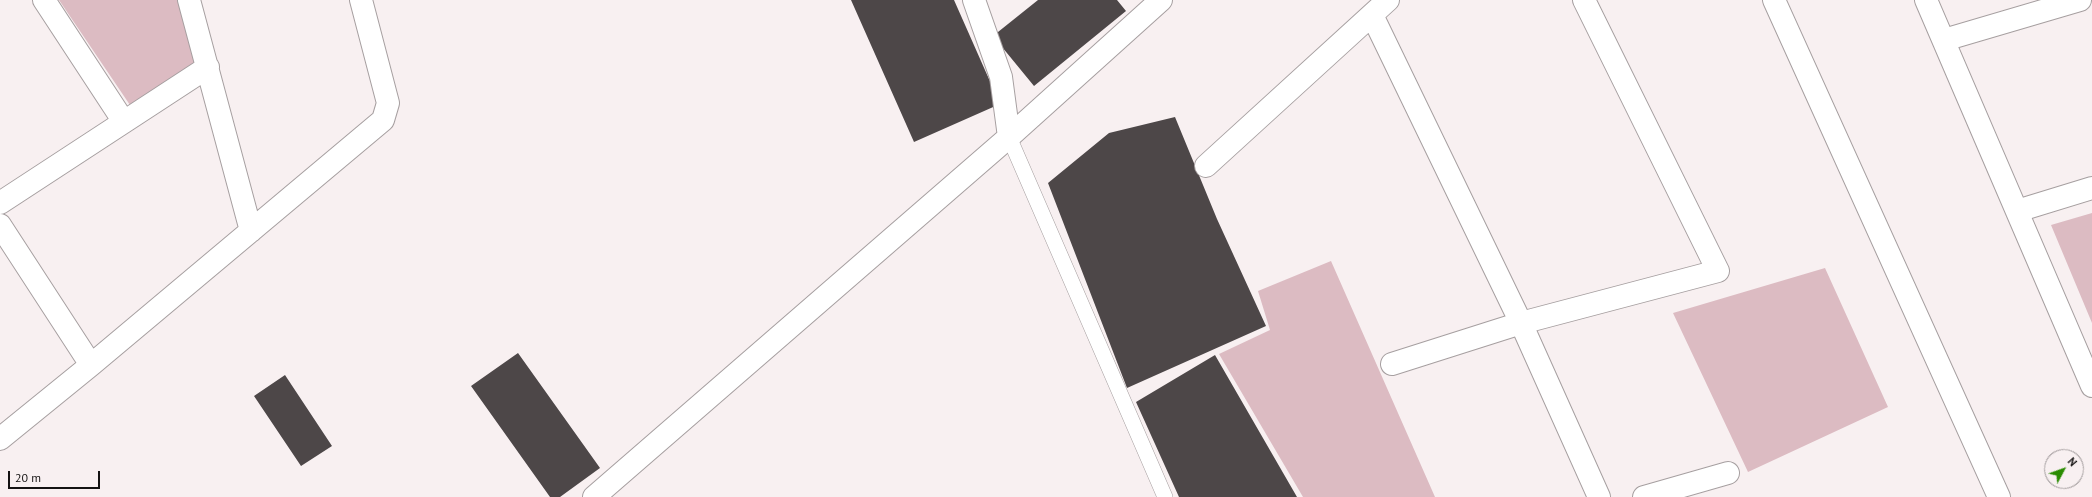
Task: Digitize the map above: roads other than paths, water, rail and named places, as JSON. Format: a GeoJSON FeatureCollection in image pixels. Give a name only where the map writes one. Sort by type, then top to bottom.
{"type":"FeatureCollection","features":[{"type":"Feature","properties":{"kind":"street"},"geometry":{"type":"LineString","coordinates":[[44,0],[124,122]]}},
{"type":"Feature","properties":{"kind":"street"},"geometry":{"type":"LineString","coordinates":[[189,0],[251,231]]}},
{"type":"Feature","properties":{"kind":"street"},"geometry":{"type":"LineString","coordinates":[[0,439],[91,365],[383,120],[388,103],[361,0]]}},
{"type":"Feature","properties":{"kind":"street"},"geometry":{"type":"LineString","coordinates":[[974,0],[1001,77],[1009,137]]}},
{"type":"Feature","properties":{"kind":"street"},"geometry":{"type":"LineString","coordinates":[[1206,166],[1388,0]]}},
{"type":"Feature","properties":{"kind":"street"},"geometry":{"type":"LineString","coordinates":[[1392,364],[1521,322],[1718,271],[1584,0]]}},
{"type":"Feature","properties":{"kind":"street"},"geometry":{"type":"LineString","coordinates":[[1774,0],[1999,497]]}},
{"type":"Feature","properties":{"kind":"street"},"geometry":{"type":"LineString","coordinates":[[1926,0],[2017,211],[2085,353],[2092,386]]}},
{"type":"Feature","properties":{"kind":"street"},"geometry":{"type":"LineString","coordinates":[[1944,40],[2080,0]]}},
{"type":"Feature","properties":{"kind":"street"},"geometry":{"type":"LineString","coordinates":[[594,497],[1009,137],[1149,5]]}},
{"type":"Feature","properties":{"kind":"street"},"geometry":{"type":"LineString","coordinates":[[1372,15],[1521,322],[1599,497]]}},
{"type":"Feature","properties":{"kind":"street"},"geometry":{"type":"LineString","coordinates":[[0,203],[208,67]]}},
{"type":"Feature","properties":{"kind":"street"},"geometry":{"type":"LineString","coordinates":[[2017,211],[2092,188]]}},
{"type":"Feature","properties":{"kind":"street"},"geometry":{"type":"LineString","coordinates":[[0,225],[91,365]]}},
{"type":"Feature","properties":{"kind":"street"},"geometry":{"type":"LineString","coordinates":[[1644,497],[1728,472]]}},
{"type":"Feature","properties":{"kind":"lane"},"geometry":{"type":"LineString","coordinates":[[1009,137],[1165,497]]}}]}
